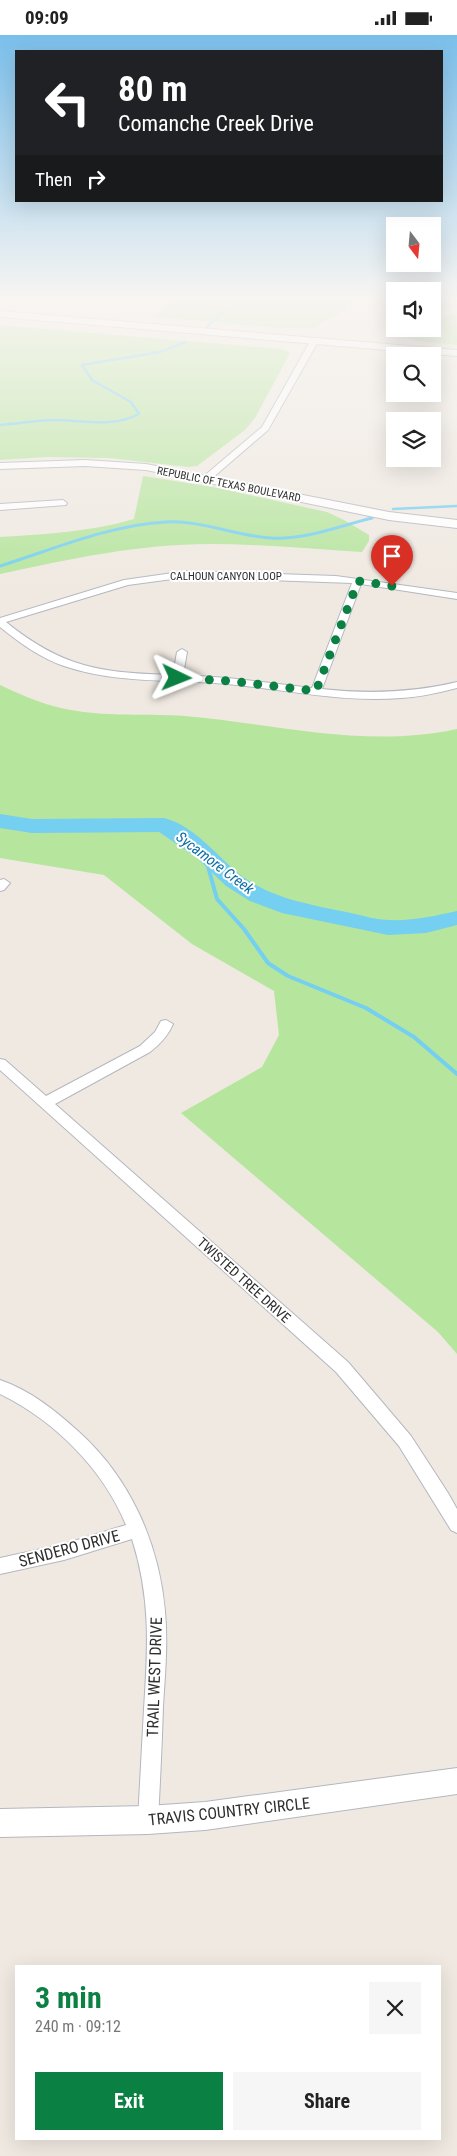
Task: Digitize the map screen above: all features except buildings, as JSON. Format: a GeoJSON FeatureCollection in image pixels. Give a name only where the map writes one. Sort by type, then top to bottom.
{"type":"FeatureCollection","features":[{"type":"Feature","properties":{"kind":"main road","name":"REPUBLIC OF TEXAS BOULEVARD"},"geometry":{"type":"LineString","coordinates":[[0,466],[104,463],[159,469],[389,515],[457,524]]}},
{"type":"Feature","properties":{"kind":"main road","name":"TRAVIS COUNTRY CIRCLE"},"geometry":{"type":"LineString","coordinates":[[0,1823],[148,1820],[258,1810],[457,1781]]}},
{"type":"Feature","properties":{"kind":"street"},"geometry":{"type":"LineString","coordinates":[[207,478],[259,435],[283,397]]}},
{"type":"Feature","properties":{"kind":"street"},"geometry":{"type":"LineString","coordinates":[[0,507],[63,503]]}},
{"type":"Feature","properties":{"kind":"street","name":"CALHOUN CANYON LOOP"},"geometry":{"type":"LineString","coordinates":[[0,622],[113,586],[156,577],[212,574],[358,581],[457,596]]}},
{"type":"Feature","properties":{"kind":"street"},"geometry":{"type":"LineString","coordinates":[[316,691],[358,581]]}},
{"type":"Feature","properties":{"kind":"street","name":"CALHOUN CANYON LOOP"},"geometry":{"type":"LineString","coordinates":[[0,622],[40,652],[71,666],[114,674],[230,681],[359,696],[398,696],[457,685]]}},
{"type":"Feature","properties":{"kind":"street"},"geometry":{"type":"LineString","coordinates":[[177,678],[182,651]]}},
{"type":"Feature","properties":{"kind":"street"},"geometry":{"type":"LineString","coordinates":[[45,1103],[145,1049],[163,1032],[166,1024]]}},
{"type":"Feature","properties":{"kind":"street","name":"TWISTED TREE DRIVE"},"geometry":{"type":"LineString","coordinates":[[0,1063],[342,1367],[405,1441],[457,1525]]}},
{"type":"Feature","properties":{"kind":"street","name":"TRAIL WEST DRIVE"},"geometry":{"type":"LineString","coordinates":[[0,1387],[59,1423],[80,1442],[108,1475],[138,1529],[150,1571],[157,1637],[148,1820]]}},
{"type":"Feature","properties":{"kind":"street","name":"SENDERO DRIVE"},"geometry":{"type":"LineString","coordinates":[[0,1566],[64,1551],[138,1529]]}},
{"type":"Feature","properties":{"kind":"green space"},"geometry":{"type":"Polygon","coordinates":[[[0,397],[266,397],[255,418],[245,430],[197,466],[188,467],[109,458],[47,457],[0,460],[0,397]]]}},
{"type":"Feature","properties":{"kind":"green space"},"geometry":{"type":"Polygon","coordinates":[[[143,476],[213,487],[327,512],[369,535],[369,541],[362,552],[229,544],[157,547],[78,558],[0,574],[0,537],[84,530],[134,519],[143,476]]]}},
{"type":"Feature","properties":{"kind":"green space"},"geometry":{"type":"Polygon","coordinates":[[[0,685],[46,704],[85,712],[185,716],[355,736],[423,735],[457,729],[457,1354],[438,1332],[181,1113],[262,1067],[279,1035],[274,991],[192,944],[104,875],[0,858],[0,685]]]}},
{"type":"Feature","properties":{"kind":"waterway"},"geometry":{"type":"LineString","coordinates":[[0,425],[47,420],[108,422],[119,421],[139,414],[131,402],[122,397]]}},
{"type":"Feature","properties":{"kind":"waterway"},"geometry":{"type":"LineString","coordinates":[[393,509],[457,506]]}},
{"type":"Feature","properties":{"kind":"waterway"},"geometry":{"type":"LineString","coordinates":[[0,566],[82,539],[145,524],[166,522],[192,523],[258,537],[284,538],[310,535],[372,518]]}},
{"type":"Feature","properties":{"kind":"waterway","name":"Sycamore Creek"},"geometry":{"type":"LineString","coordinates":[[0,821],[32,826],[164,825],[204,852],[234,881],[258,896],[291,908],[388,928],[426,926],[457,918]]}},
{"type":"Feature","properties":{"kind":"waterway"},"geometry":{"type":"LineString","coordinates":[[204,852],[217,899],[244,929],[268,963],[288,976],[366,1008],[414,1037],[457,1074]]}},
{"type":"Feature","properties":{"kind":"route"},"geometry":{"type":"LineString","coordinates":[[177,678],[230,681],[316,691],[358,581],[392,586]]}}]}
